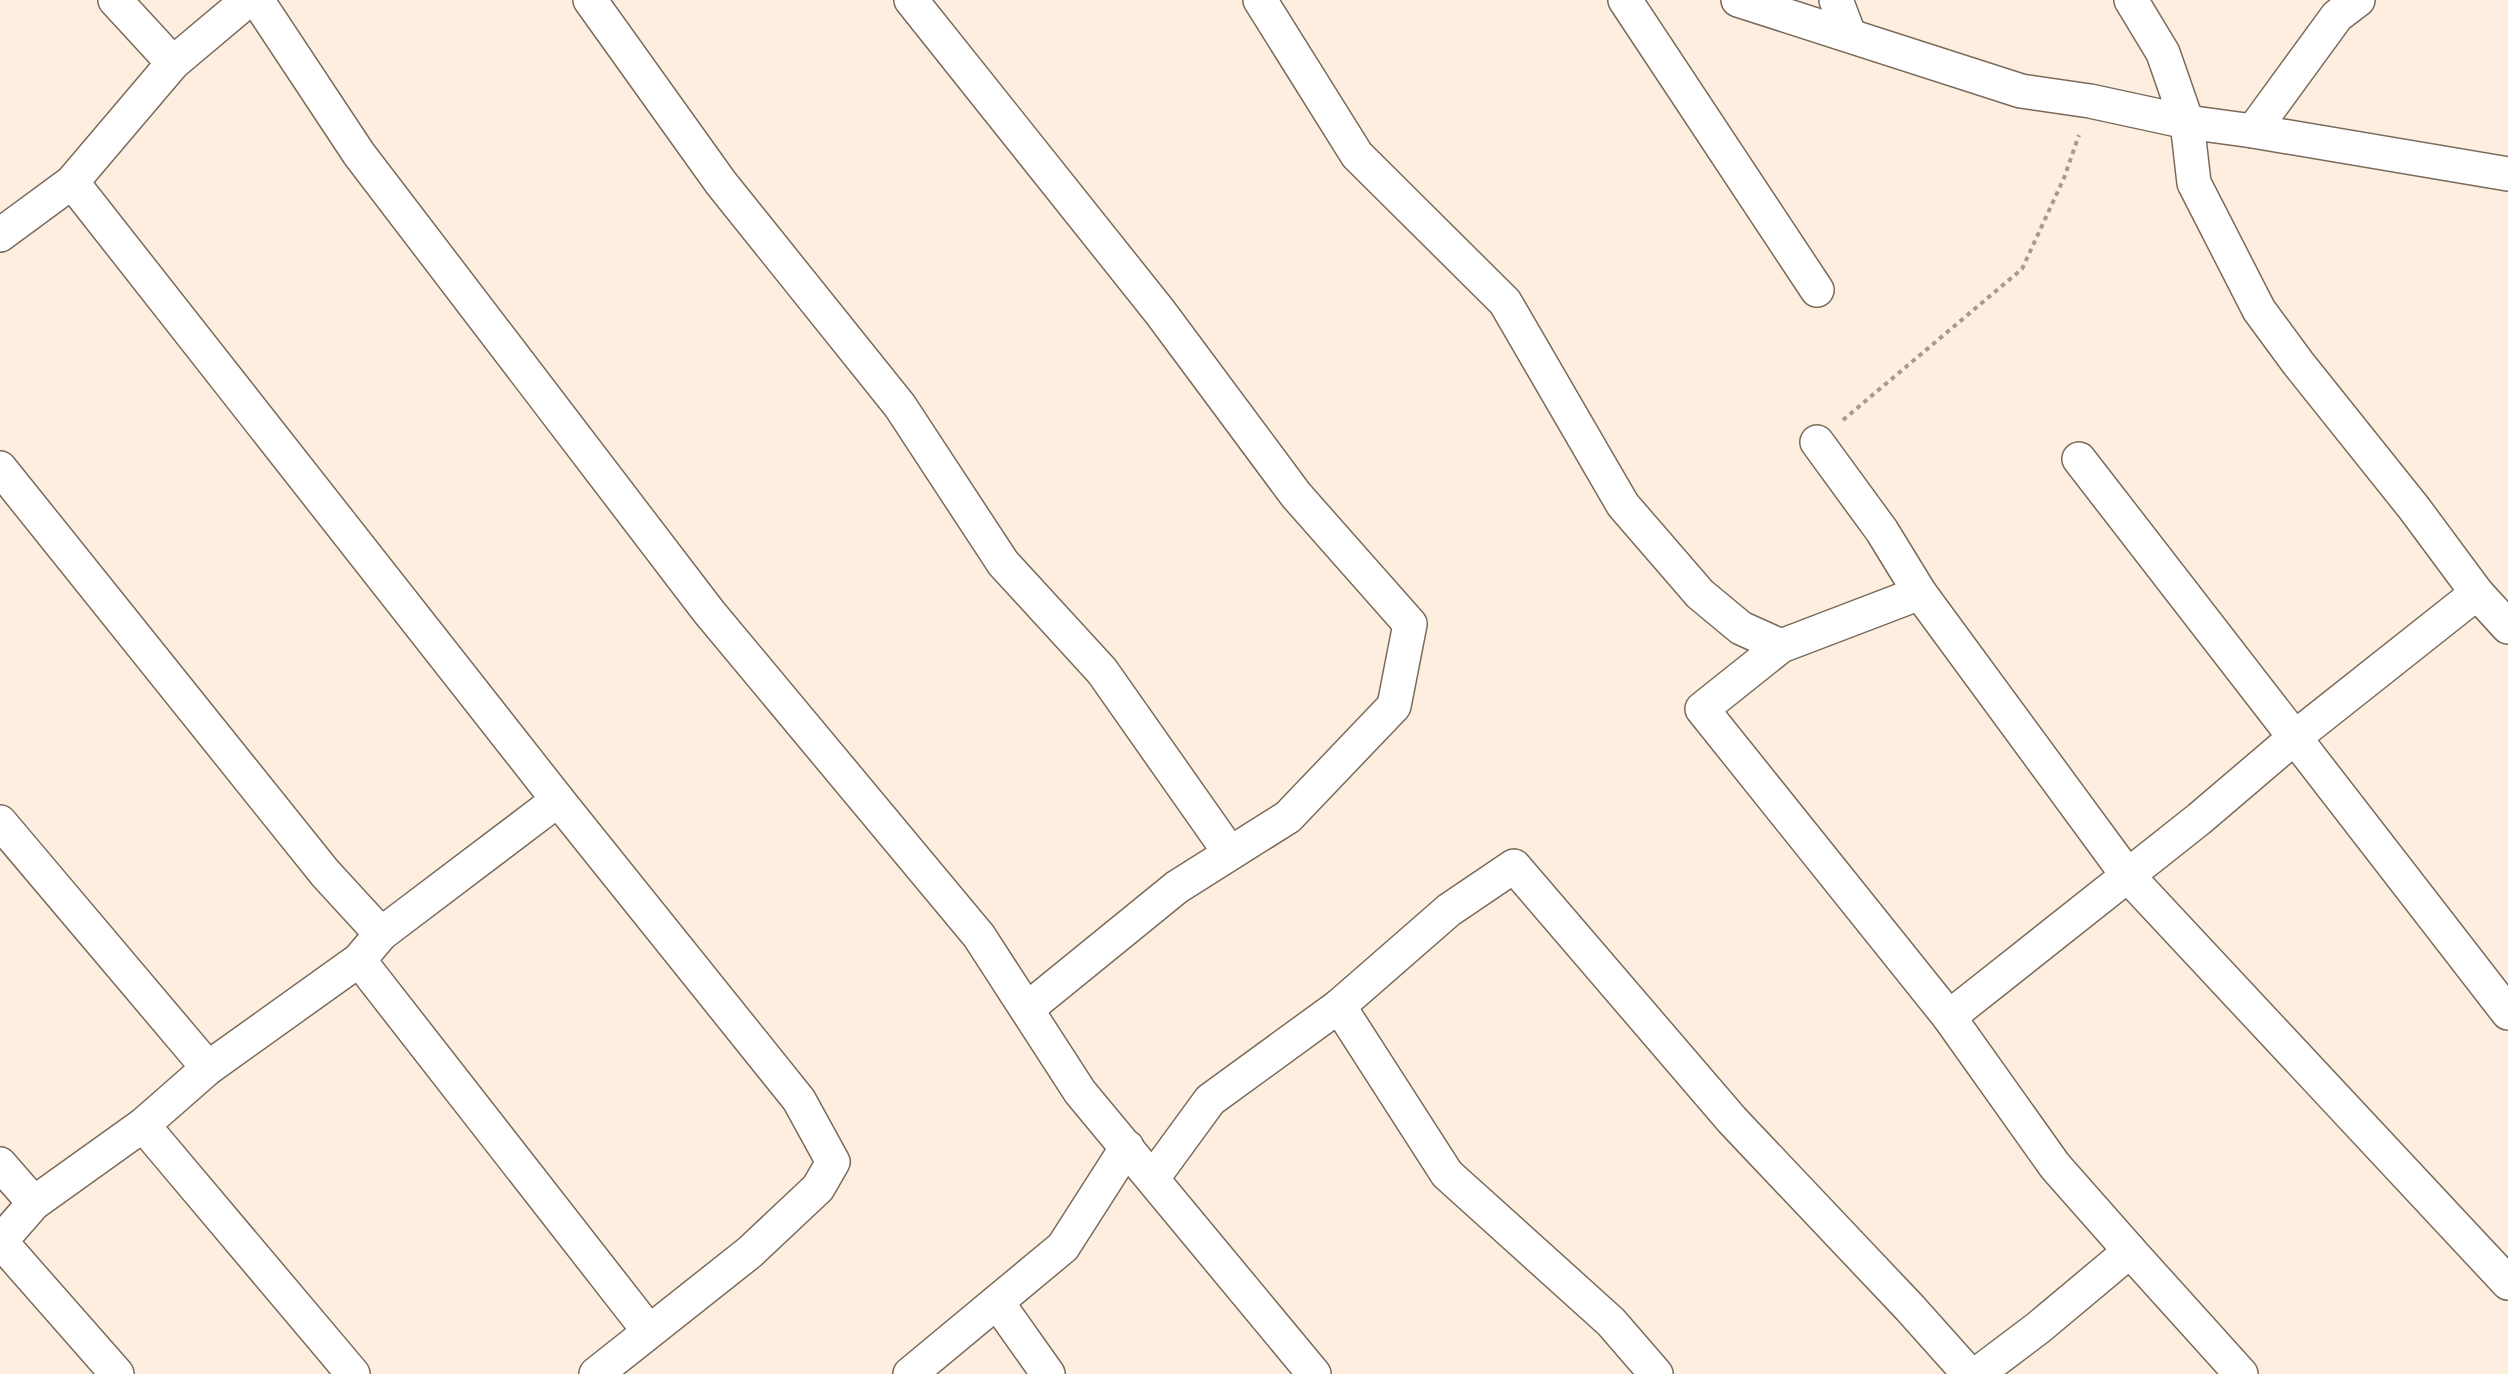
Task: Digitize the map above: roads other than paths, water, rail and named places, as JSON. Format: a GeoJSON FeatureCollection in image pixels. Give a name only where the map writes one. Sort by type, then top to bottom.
{"type":"FeatureCollection","features":[{"type":"Feature","properties":{"kind":"street"},"geometry":{"type":"LineString","coordinates":[[115,0],[173,63]]}},
{"type":"Feature","properties":{"kind":"street"},"geometry":{"type":"LineString","coordinates":[[0,235],[72,182],[173,63],[248,0]]}},
{"type":"Feature","properties":{"kind":"street"},"geometry":{"type":"LineString","coordinates":[[257,0],[359,154],[709,612],[979,936],[1080,1092],[1314,1374]]}},
{"type":"Feature","properties":{"kind":"street"},"geometry":{"type":"LineString","coordinates":[[590,0],[722,183],[900,406],[1003,563],[1102,671],[1230,853]]}},
{"type":"Feature","properties":{"kind":"street"},"geometry":{"type":"LineString","coordinates":[[911,0],[1160,312],[1296,495],[1410,624],[1395,706],[1288,816],[1176,887],[1027,1009]]}},
{"type":"Feature","properties":{"kind":"street"},"geometry":{"type":"LineString","coordinates":[[1260,0],[1357,155],[1505,302],[1623,505],[1700,594],[1741,628],[1781,646]]}},
{"type":"Feature","properties":{"kind":"street"},"geometry":{"type":"LineString","coordinates":[[1625,0],[1817,290]]}},
{"type":"Feature","properties":{"kind":"street"},"geometry":{"type":"LineString","coordinates":[[1738,0],[2021,91],[2090,101],[2187,122],[2508,174]]}},
{"type":"Feature","properties":{"kind":"street"},"geometry":{"type":"LineString","coordinates":[[1836,0],[1849,34]]}},
{"type":"Feature","properties":{"kind":"street"},"geometry":{"type":"LineString","coordinates":[[2131,0],[2163,53],[2187,122],[2194,183],[2259,310],[2298,363],[2414,508],[2477,593],[2508,627]]}},
{"type":"Feature","properties":{"kind":"street"},"geometry":{"type":"LineString","coordinates":[[2253,131],[2337,16],[2358,0]]}},
{"type":"Feature","properties":{"kind":"street"},"geometry":{"type":"LineString","coordinates":[[72,182],[558,800],[799,1100],[833,1162],[818,1188],[750,1252],[648,1330],[596,1374]]}},
{"type":"Feature","properties":{"kind":"street"},"geometry":{"type":"LineString","coordinates":[[1817,441],[1882,531],[1920,593],[2127,876],[2508,1283]]}},
{"type":"Feature","properties":{"kind":"street"},"geometry":{"type":"LineString","coordinates":[[2079,459],[2508,1013]]}},
{"type":"Feature","properties":{"kind":"street"},"geometry":{"type":"LineString","coordinates":[[0,468],[325,873],[381,934]]}},
{"type":"Feature","properties":{"kind":"street"},"geometry":{"type":"LineString","coordinates":[[1920,593],[1781,646],[1701,709],[1949,1017],[2055,1166],[2241,1374]]}},
{"type":"Feature","properties":{"kind":"street"},"geometry":{"type":"LineString","coordinates":[[1949,1017],[2199,819],[2294,738],[2477,593]]}},
{"type":"Feature","properties":{"kind":"street"},"geometry":{"type":"LineString","coordinates":[[117,1374],[0,1242],[34,1203],[143,1125],[208,1068],[359,960],[381,934],[558,800]]}},
{"type":"Feature","properties":{"kind":"street"},"geometry":{"type":"LineString","coordinates":[[0,822],[208,1068]]}},
{"type":"Feature","properties":{"kind":"street"},"geometry":{"type":"LineString","coordinates":[[1153,1178],[1210,1100],[1339,1006],[1449,910],[1514,866],[1732,1120],[1910,1308],[1969,1374]]}},
{"type":"Feature","properties":{"kind":"street"},"geometry":{"type":"LineString","coordinates":[[359,960],[648,1330]]}},
{"type":"Feature","properties":{"kind":"street"},"geometry":{"type":"LineString","coordinates":[[1339,1006],[1447,1174],[1611,1322],[1656,1374]]}},
{"type":"Feature","properties":{"kind":"street"},"geometry":{"type":"LineString","coordinates":[[143,1125],[353,1374]]}},
{"type":"Feature","properties":{"kind":"street"},"geometry":{"type":"LineString","coordinates":[[910,1374],[1064,1247],[1127,1147]]}},
{"type":"Feature","properties":{"kind":"street"},"geometry":{"type":"LineString","coordinates":[[0,1164],[34,1203]]}},
{"type":"Feature","properties":{"kind":"street"},"geometry":{"type":"LineString","coordinates":[[1977,1374],[2038,1328],[2130,1251]]}},
{"type":"Feature","properties":{"kind":"street"},"geometry":{"type":"LineString","coordinates":[[997,1302],[1048,1374]]}}]}
